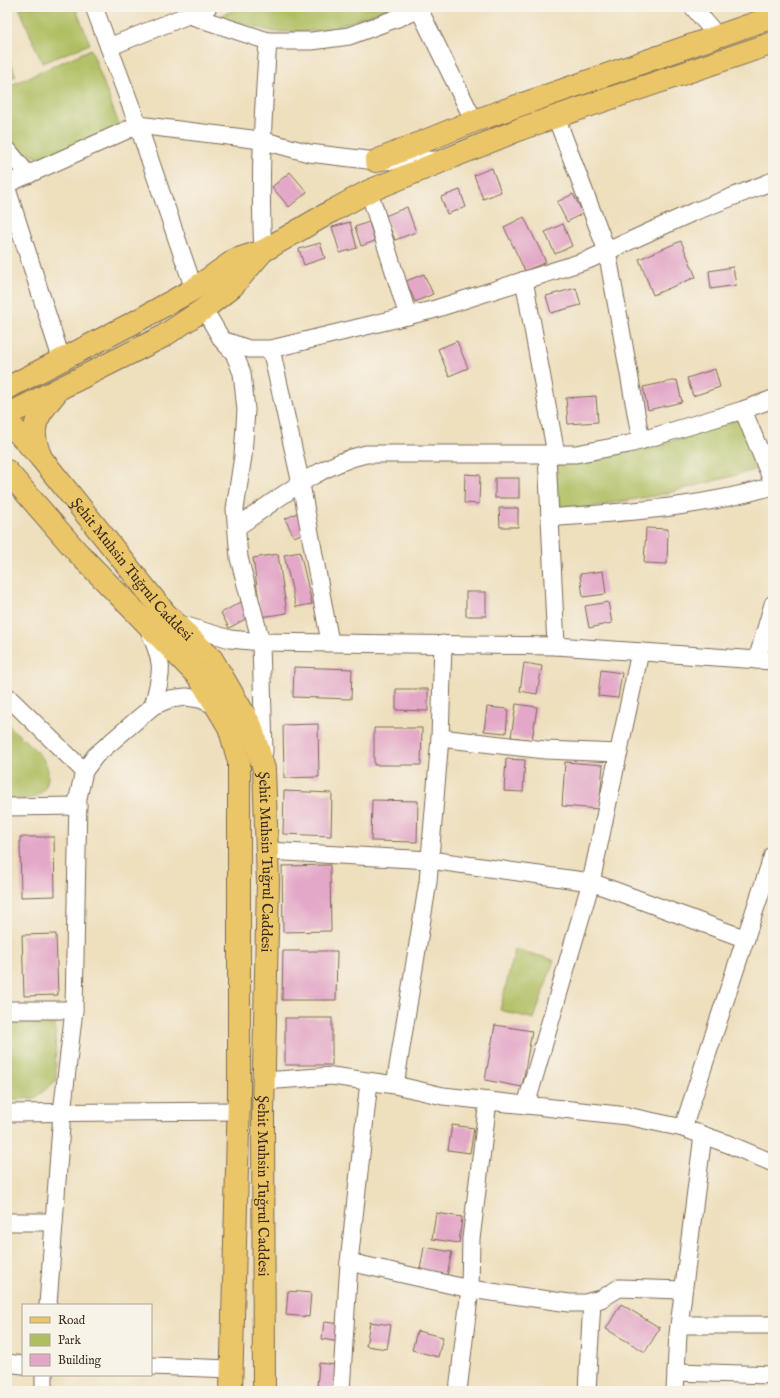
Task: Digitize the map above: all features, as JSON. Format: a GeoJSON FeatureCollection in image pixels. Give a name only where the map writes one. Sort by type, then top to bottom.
{"type":"FeatureCollection","features":[{"type":"Feature","properties":{"kind":"main road"},"geometry":{"type":"LineString","coordinates":[[376,161],[474,121],[773,17]]}},
{"type":"Feature","properties":{"kind":"main road"},"geometry":{"type":"LineString","coordinates":[[7,388],[62,361],[194,289],[235,260],[263,251],[332,210],[369,192],[523,128],[773,43]]}},
{"type":"Feature","properties":{"kind":"main road"},"geometry":{"type":"LineString","coordinates":[[7,415],[162,337],[204,309],[233,286],[263,251]]}},
{"type":"Feature","properties":{"kind":"main road"},"geometry":{"type":"LineString","coordinates":[[41,458],[34,442],[36,422],[40,414],[59,390]]}},
{"type":"Feature","properties":{"kind":"main road","name":"Şehit Muhsin Tuğrul Caddesi"},"geometry":{"type":"LineString","coordinates":[[7,421],[41,458],[173,622],[212,659],[251,726],[264,769],[268,890],[264,1081],[268,1386]]}},
{"type":"Feature","properties":{"kind":"main road","name":"Şehit Muhsin Tuğrul Caddesi"},"geometry":{"type":"LineString","coordinates":[[7,471],[78,553],[199,677],[229,727],[239,762],[238,1111],[231,1391]]}},
{"type":"Feature","properties":{"kind":"street"},"geometry":{"type":"LineString","coordinates":[[94,7],[138,125],[194,289]]}},
{"type":"Feature","properties":{"kind":"street"},"geometry":{"type":"LineString","coordinates":[[109,47],[208,7]]}},
{"type":"Feature","properties":{"kind":"street"},"geometry":{"type":"LineString","coordinates":[[693,7],[718,37]]}},
{"type":"Feature","properties":{"kind":"street"},"geometry":{"type":"LineString","coordinates":[[189,14],[268,41],[312,41],[349,36],[419,8],[474,121]]}},
{"type":"Feature","properties":{"kind":"street"},"geometry":{"type":"LineString","coordinates":[[263,251],[261,210],[261,140],[268,41]]}},
{"type":"Feature","properties":{"kind":"street"},"geometry":{"type":"LineString","coordinates":[[556,117],[607,251],[641,441]]}},
{"type":"Feature","properties":{"kind":"street"},"geometry":{"type":"LineString","coordinates":[[7,184],[138,125],[261,140],[309,153],[376,161],[446,160]]}},
{"type":"Feature","properties":{"kind":"street"},"geometry":{"type":"LineString","coordinates":[[7,149],[28,175]]}},
{"type":"Feature","properties":{"kind":"street"},"geometry":{"type":"LineString","coordinates":[[222,340],[249,349],[271,350],[432,310],[588,260],[691,213],[773,181]]}},
{"type":"Feature","properties":{"kind":"street"},"geometry":{"type":"LineString","coordinates":[[7,189],[62,361]]}},
{"type":"Feature","properties":{"kind":"street"},"geometry":{"type":"LineString","coordinates":[[369,192],[408,316]]}},
{"type":"Feature","properties":{"kind":"street"},"geometry":{"type":"LineString","coordinates":[[524,280],[551,454],[550,518],[556,646]]}},
{"type":"Feature","properties":{"kind":"street"},"geometry":{"type":"LineString","coordinates":[[204,309],[222,340],[234,353],[242,373],[246,410],[243,456],[235,509],[239,558],[261,642],[264,769]]}},
{"type":"Feature","properties":{"kind":"street"},"geometry":{"type":"LineString","coordinates":[[271,350],[301,484],[330,642]]}},
{"type":"Feature","properties":{"kind":"street"},"geometry":{"type":"LineString","coordinates":[[237,527],[301,484],[346,458],[366,454],[576,454],[641,441],[743,410],[773,399]]}},
{"type":"Feature","properties":{"kind":"street"},"geometry":{"type":"LineString","coordinates":[[743,410],[773,483]]}},
{"type":"Feature","properties":{"kind":"street"},"geometry":{"type":"LineString","coordinates":[[550,518],[652,509],[744,495],[773,486]]}},
{"type":"Feature","properties":{"kind":"street"},"geometry":{"type":"LineString","coordinates":[[173,622],[230,639],[261,642],[556,646],[765,660],[773,604]]}},
{"type":"Feature","properties":{"kind":"street"},"geometry":{"type":"LineString","coordinates":[[146,622],[159,654],[161,666],[160,678],[153,706]]}},
{"type":"Feature","properties":{"kind":"street"},"geometry":{"type":"LineString","coordinates":[[395,1085],[430,860],[440,738],[443,644]]}},
{"type":"Feature","properties":{"kind":"street"},"geometry":{"type":"LineString","coordinates":[[526,1105],[591,882],[640,652]]}},
{"type":"Feature","properties":{"kind":"street"},"geometry":{"type":"LineString","coordinates":[[7,696],[84,771]]}},
{"type":"Feature","properties":{"kind":"street"},"geometry":{"type":"LineString","coordinates":[[48,1304],[62,1113],[74,1010],[78,806],[84,771],[96,755],[153,706],[170,699],[186,698],[200,700],[216,706]]}},
{"type":"Feature","properties":{"kind":"street"},"geometry":{"type":"LineString","coordinates":[[440,738],[545,750],[619,753]]}},
{"type":"Feature","properties":{"kind":"street"},"geometry":{"type":"LineString","coordinates":[[7,807],[78,806]]}},
{"type":"Feature","properties":{"kind":"street"},"geometry":{"type":"LineString","coordinates":[[267,851],[430,860],[591,882],[746,939]]}},
{"type":"Feature","properties":{"kind":"street"},"geometry":{"type":"LineString","coordinates":[[683,1128],[773,855]]}},
{"type":"Feature","properties":{"kind":"street"},"geometry":{"type":"LineString","coordinates":[[7,1010],[74,1010]]}},
{"type":"Feature","properties":{"kind":"street"},"geometry":{"type":"LineString","coordinates":[[264,1081],[332,1076],[395,1085],[443,1096],[627,1116],[683,1128],[773,1163]]}},
{"type":"Feature","properties":{"kind":"street"},"geometry":{"type":"LineString","coordinates":[[341,1391],[349,1262],[370,1082]]}},
{"type":"Feature","properties":{"kind":"street"},"geometry":{"type":"LineString","coordinates":[[458,1391],[470,1289],[471,1239],[488,1101]]}},
{"type":"Feature","properties":{"kind":"street"},"geometry":{"type":"LineString","coordinates":[[7,1113],[238,1111]]}},
{"type":"Feature","properties":{"kind":"street"},"geometry":{"type":"LineString","coordinates":[[674,1391],[679,1325],[703,1135]]}},
{"type":"Feature","properties":{"kind":"street"},"geometry":{"type":"LineString","coordinates":[[7,1222],[54,1222]]}},
{"type":"Feature","properties":{"kind":"street"},"geometry":{"type":"LineString","coordinates":[[349,1262],[470,1289],[569,1303],[585,1303],[601,1299],[619,1288],[683,1290]]}},
{"type":"Feature","properties":{"kind":"street"},"geometry":{"type":"LineString","coordinates":[[587,1391],[592,1301]]}},
{"type":"Feature","properties":{"kind":"street"},"geometry":{"type":"LineString","coordinates":[[679,1325],[773,1325]]}},
{"type":"Feature","properties":{"kind":"street"},"geometry":{"type":"LineString","coordinates":[[7,1363],[22,1365]]}},
{"type":"Feature","properties":{"kind":"street"},"geometry":{"type":"LineString","coordinates":[[152,1366],[231,1369]]}},
{"type":"Feature","properties":{"kind":"street"},"geometry":{"type":"LineString","coordinates":[[676,1372],[773,1375]]}},
{"type":"Feature","properties":{"kind":"street"},"geometry":{"type":"LineString","coordinates":[[44,1376],[44,1391]]}},
{"type":"Feature","properties":{"kind":"green space"},"geometry":{"type":"Polygon","coordinates":[[[19,7],[75,7],[90,44],[42,63],[19,7]]]}},
{"type":"Feature","properties":{"kind":"green space"},"geometry":{"type":"Polygon","coordinates":[[[240,7],[395,7],[323,31],[275,32],[227,20],[222,15],[240,7]]]}},
{"type":"Feature","properties":{"kind":"green space"},"geometry":{"type":"Polygon","coordinates":[[[91,49],[118,122],[112,131],[43,159],[18,150],[7,136],[7,87],[91,49]]]}},
{"type":"Feature","properties":{"kind":"green space"},"geometry":{"type":"Polygon","coordinates":[[[7,52],[16,76],[7,80],[7,52]]]}},
{"type":"Feature","properties":{"kind":"green space"},"geometry":{"type":"Polygon","coordinates":[[[739,419],[759,469],[664,494],[562,512],[555,481],[555,475],[559,464],[644,450],[739,419]]]}},
{"type":"Feature","properties":{"kind":"green space"},"geometry":{"type":"Polygon","coordinates":[[[7,724],[35,750],[43,759],[48,769],[48,780],[46,785],[40,794],[35,797],[25,799],[7,799],[7,724]]]}},
{"type":"Feature","properties":{"kind":"green space"},"geometry":{"type":"Polygon","coordinates":[[[515,949],[554,960],[534,1019],[500,1010],[515,949]]]}},
{"type":"Feature","properties":{"kind":"green space"},"geometry":{"type":"Polygon","coordinates":[[[55,1014],[56,1081],[35,1098],[7,1100],[7,1016],[55,1014]]]}},
{"type":"Feature","properties":{"kind":"building"},"geometry":{"type":"Polygon","coordinates":[[[492,168],[501,192],[483,199],[474,175],[492,168]]]}},
{"type":"Feature","properties":{"kind":"building"},"geometry":{"type":"Polygon","coordinates":[[[290,172],[307,192],[289,207],[272,187],[290,172]]]}},
{"type":"Feature","properties":{"kind":"building"},"geometry":{"type":"Polygon","coordinates":[[[460,190],[466,207],[447,214],[441,197],[460,190]]]}},
{"type":"Feature","properties":{"kind":"building"},"geometry":{"type":"Polygon","coordinates":[[[573,194],[583,213],[567,222],[557,202],[573,194]]]}},
{"type":"Feature","properties":{"kind":"building"},"geometry":{"type":"Polygon","coordinates":[[[407,207],[416,232],[395,240],[385,216],[407,207]]]}},
{"type":"Feature","properties":{"kind":"building"},"geometry":{"type":"Polygon","coordinates":[[[524,217],[546,262],[525,271],[504,227],[524,217]]]}},
{"type":"Feature","properties":{"kind":"building"},"geometry":{"type":"Polygon","coordinates":[[[350,222],[357,248],[340,253],[332,227],[350,222]]]}},
{"type":"Feature","properties":{"kind":"building"},"geometry":{"type":"Polygon","coordinates":[[[369,222],[375,241],[361,246],[355,227],[369,222]]]}},
{"type":"Feature","properties":{"kind":"building"},"geometry":{"type":"Polygon","coordinates":[[[563,224],[572,246],[555,254],[545,232],[563,224]]]}},
{"type":"Feature","properties":{"kind":"building"},"geometry":{"type":"Polygon","coordinates":[[[681,241],[696,277],[653,295],[639,259],[681,241]]]}},
{"type":"Feature","properties":{"kind":"building"},"geometry":{"type":"Polygon","coordinates":[[[320,243],[325,258],[304,265],[299,249],[320,243]]]}},
{"type":"Feature","properties":{"kind":"building"},"geometry":{"type":"Polygon","coordinates":[[[733,267],[736,285],[711,289],[709,271],[733,267]]]}},
{"type":"Feature","properties":{"kind":"building"},"geometry":{"type":"Polygon","coordinates":[[[424,274],[433,294],[415,302],[406,281],[424,274]]]}},
{"type":"Feature","properties":{"kind":"building"},"geometry":{"type":"Polygon","coordinates":[[[576,288],[581,305],[551,313],[546,296],[576,288]]]}},
{"type":"Feature","properties":{"kind":"building"},"geometry":{"type":"Polygon","coordinates":[[[457,341],[468,368],[449,376],[438,349],[457,341]]]}},
{"type":"Feature","properties":{"kind":"building"},"geometry":{"type":"Polygon","coordinates":[[[715,369],[720,387],[693,396],[687,378],[715,369]]]}},
{"type":"Feature","properties":{"kind":"building"},"geometry":{"type":"Polygon","coordinates":[[[677,380],[682,402],[648,410],[643,387],[677,380]]]}},
{"type":"Feature","properties":{"kind":"building"},"geometry":{"type":"Polygon","coordinates":[[[596,396],[598,422],[568,424],[566,398],[596,396]]]}},
{"type":"Feature","properties":{"kind":"building"},"geometry":{"type":"Polygon","coordinates":[[[465,474],[480,475],[479,504],[464,503],[465,474]]]}},
{"type":"Feature","properties":{"kind":"building"},"geometry":{"type":"Polygon","coordinates":[[[495,478],[519,478],[519,498],[495,498],[495,478]]]}},
{"type":"Feature","properties":{"kind":"building"},"geometry":{"type":"Polygon","coordinates":[[[499,508],[518,508],[518,527],[500,527],[499,508]]]}},
{"type":"Feature","properties":{"kind":"building"},"geometry":{"type":"Polygon","coordinates":[[[297,513],[306,532],[294,537],[285,519],[297,513]]]}},
{"type":"Feature","properties":{"kind":"building"},"geometry":{"type":"Polygon","coordinates":[[[646,528],[668,529],[667,564],[644,563],[646,528]]]}},
{"type":"Feature","properties":{"kind":"building"},"geometry":{"type":"Polygon","coordinates":[[[300,552],[312,604],[296,607],[284,555],[300,552]]]}},
{"type":"Feature","properties":{"kind":"building"},"geometry":{"type":"Polygon","coordinates":[[[278,554],[287,613],[261,617],[253,558],[278,554]]]}},
{"type":"Feature","properties":{"kind":"building"},"geometry":{"type":"Polygon","coordinates":[[[603,571],[606,594],[583,597],[580,574],[603,571]]]}},
{"type":"Feature","properties":{"kind":"building"},"geometry":{"type":"Polygon","coordinates":[[[466,592],[486,592],[486,616],[466,616],[466,592]]]}},
{"type":"Feature","properties":{"kind":"building"},"geometry":{"type":"Polygon","coordinates":[[[241,602],[249,617],[229,628],[221,613],[241,602]]]}},
{"type":"Feature","properties":{"kind":"building"},"geometry":{"type":"Polygon","coordinates":[[[608,602],[612,623],[589,628],[585,606],[608,602]]]}},
{"type":"Feature","properties":{"kind":"building"},"geometry":{"type":"Polygon","coordinates":[[[524,663],[542,666],[537,694],[520,691],[524,663]]]}},
{"type":"Feature","properties":{"kind":"building"},"geometry":{"type":"Polygon","coordinates":[[[294,667],[352,669],[351,699],[293,697],[294,667]]]}},
{"type":"Feature","properties":{"kind":"building"},"geometry":{"type":"Polygon","coordinates":[[[601,670],[622,673],[618,698],[598,696],[601,670]]]}},
{"type":"Feature","properties":{"kind":"building"},"geometry":{"type":"Polygon","coordinates":[[[396,689],[428,689],[428,711],[396,710],[396,689]]]}},
{"type":"Feature","properties":{"kind":"building"},"geometry":{"type":"Polygon","coordinates":[[[516,704],[537,707],[532,740],[511,737],[516,704]]]}},
{"type":"Feature","properties":{"kind":"building"},"geometry":{"type":"Polygon","coordinates":[[[487,707],[508,709],[506,733],[484,731],[487,707]]]}},
{"type":"Feature","properties":{"kind":"building"},"geometry":{"type":"Polygon","coordinates":[[[318,724],[319,777],[284,778],[283,725],[318,724]]]}},
{"type":"Feature","properties":{"kind":"building"},"geometry":{"type":"Polygon","coordinates":[[[374,728],[422,728],[421,765],[374,765],[374,728]]]}},
{"type":"Feature","properties":{"kind":"building"},"geometry":{"type":"Polygon","coordinates":[[[506,759],[525,760],[523,792],[504,791],[506,759]]]}},
{"type":"Feature","properties":{"kind":"building"},"geometry":{"type":"Polygon","coordinates":[[[565,762],[603,765],[599,809],[562,806],[565,762]]]}},
{"type":"Feature","properties":{"kind":"building"},"geometry":{"type":"Polygon","coordinates":[[[284,791],[332,793],[331,836],[283,834],[284,791]]]}},
{"type":"Feature","properties":{"kind":"building"},"geometry":{"type":"Polygon","coordinates":[[[372,800],[418,801],[417,842],[371,841],[372,800]]]}},
{"type":"Feature","properties":{"kind":"building"},"geometry":{"type":"Polygon","coordinates":[[[20,837],[54,837],[55,896],[21,897],[20,837]]]}},
{"type":"Feature","properties":{"kind":"building"},"geometry":{"type":"Polygon","coordinates":[[[330,865],[331,931],[283,932],[282,866],[330,865]]]}},
{"type":"Feature","properties":{"kind":"building"},"geometry":{"type":"Polygon","coordinates":[[[56,934],[58,995],[24,996],[22,935],[56,934]]]}},
{"type":"Feature","properties":{"kind":"building"},"geometry":{"type":"Polygon","coordinates":[[[283,951],[337,951],[336,1000],[282,1000],[283,951]]]}},
{"type":"Feature","properties":{"kind":"building"},"geometry":{"type":"Polygon","coordinates":[[[285,1018],[332,1018],[332,1065],[285,1065],[285,1018]]]}},
{"type":"Feature","properties":{"kind":"building"},"geometry":{"type":"Polygon","coordinates":[[[495,1025],[532,1031],[522,1087],[485,1080],[495,1025]]]}},
{"type":"Feature","properties":{"kind":"building"},"geometry":{"type":"Polygon","coordinates":[[[452,1125],[474,1128],[470,1153],[448,1150],[452,1125]]]}},
{"type":"Feature","properties":{"kind":"building"},"geometry":{"type":"Polygon","coordinates":[[[436,1213],[462,1217],[459,1243],[432,1239],[436,1213]]]}},
{"type":"Feature","properties":{"kind":"building"},"geometry":{"type":"Polygon","coordinates":[[[424,1247],[452,1252],[447,1275],[420,1270],[424,1247]]]}},
{"type":"Feature","properties":{"kind":"building"},"geometry":{"type":"Polygon","coordinates":[[[288,1291],[311,1293],[309,1317],[286,1315],[288,1291]]]}},
{"type":"Feature","properties":{"kind":"building"},"geometry":{"type":"Polygon","coordinates":[[[621,1304],[660,1328],[645,1352],[606,1329],[621,1304]]]}},
{"type":"Feature","properties":{"kind":"building"},"geometry":{"type":"Polygon","coordinates":[[[324,1322],[342,1324],[339,1342],[322,1339],[324,1322]]]}},
{"type":"Feature","properties":{"kind":"building"},"geometry":{"type":"Polygon","coordinates":[[[370,1322],[391,1325],[387,1349],[366,1346],[370,1322]]]}},
{"type":"Feature","properties":{"kind":"building"},"geometry":{"type":"Polygon","coordinates":[[[417,1331],[443,1337],[438,1357],[412,1350],[417,1331]]]}},
{"type":"Feature","properties":{"kind":"building"},"geometry":{"type":"Polygon","coordinates":[[[319,1363],[337,1365],[334,1389],[317,1387],[319,1363]]]}}]}
